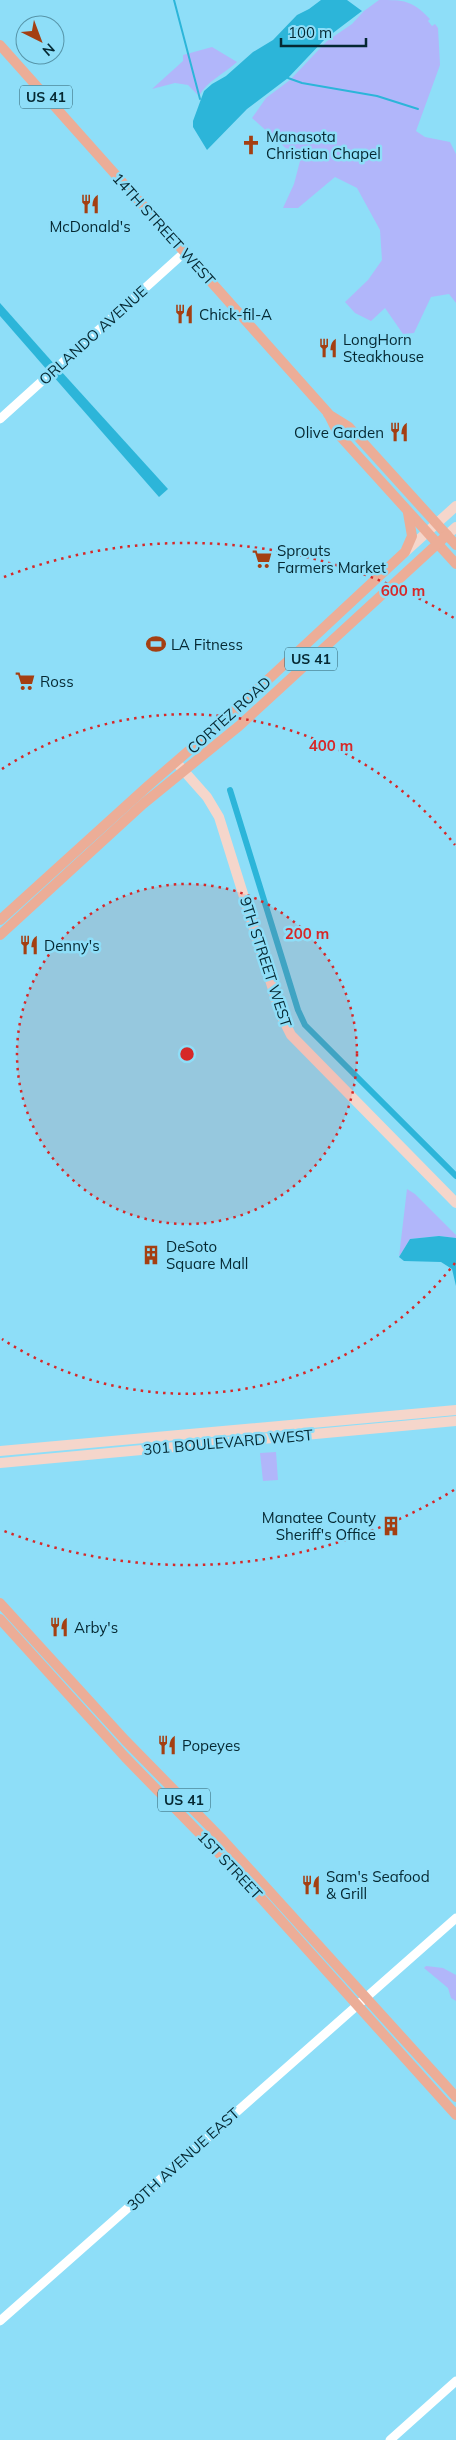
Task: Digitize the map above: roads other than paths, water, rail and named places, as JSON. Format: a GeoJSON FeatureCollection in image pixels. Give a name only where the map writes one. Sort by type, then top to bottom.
{"type":"FeatureCollection","features":[{"type":"Feature","properties":{"kind":"main road","name":"14TH STREET WEST"},"geometry":{"type":"LineString","coordinates":[[0,45],[328,413],[349,427],[456,545]]}},
{"type":"Feature","properties":{"kind":"main road","name":"14TH STREET WEST"},"geometry":{"type":"LineString","coordinates":[[328,413],[338,435],[456,564]]}},
{"type":"Feature","properties":{"kind":"main road","name":"CORTEZ ROAD"},"geometry":{"type":"LineString","coordinates":[[0,935],[258,690],[456,506]]}},
{"type":"Feature","properties":{"kind":"main road"},"geometry":{"type":"LineString","coordinates":[[405,552],[412,536],[408,512]]}},
{"type":"Feature","properties":{"kind":"main road","name":"CORTEZ ROAD"},"geometry":{"type":"LineString","coordinates":[[0,920],[179,766],[243,722],[456,528]]}},
{"type":"Feature","properties":{"kind":"main road","name":"9TH STREET WEST"},"geometry":{"type":"LineString","coordinates":[[179,766],[207,797],[219,817],[281,1015],[290,1035],[456,1203]]}},
{"type":"Feature","properties":{"kind":"main road","name":"301 BOULEVARD WEST"},"geometry":{"type":"LineString","coordinates":[[0,1451],[456,1410]]}},
{"type":"Feature","properties":{"kind":"main road","name":"301 BOULEVARD WEST"},"geometry":{"type":"LineString","coordinates":[[0,1462],[456,1421]]}},
{"type":"Feature","properties":{"kind":"main road","name":"1ST STREET"},"geometry":{"type":"LineString","coordinates":[[0,1603],[132,1747],[250,1869],[456,2097]]}},
{"type":"Feature","properties":{"kind":"main road","name":"1ST STREET"},"geometry":{"type":"LineString","coordinates":[[0,1619],[125,1757],[243,1878],[456,2115]]}},
{"type":"Feature","properties":{"kind":"main road"},"geometry":{"type":"LineString","coordinates":[[62,1687],[78,1697],[122,1745],[132,1747]]}},
{"type":"Feature","properties":{"kind":"main road"},"geometry":{"type":"LineString","coordinates":[[125,1757],[132,1757],[168,1792],[186,1802]]}},
{"type":"Feature","properties":{"kind":"main road"},"geometry":{"type":"LineString","coordinates":[[183,1816],[187,1814],[191,1816],[235,1860],[250,1869]]}},
{"type":"Feature","properties":{"kind":"main road"},"geometry":{"type":"LineString","coordinates":[[414,2068],[432,2079],[456,2106]]}},
{"type":"Feature","properties":{"kind":"street","name":"ORLANDO AVENUE"},"geometry":{"type":"LineString","coordinates":[[0,419],[185,252]]}},
{"type":"Feature","properties":{"kind":"street","name":"30TH AVENUE EAST"},"geometry":{"type":"LineString","coordinates":[[0,2322],[456,1918]]}},
{"type":"Feature","properties":{"kind":"street"},"geometry":{"type":"LineString","coordinates":[[390,2440],[456,2381]]}},
{"type":"Feature","properties":{"kind":"waterway"},"geometry":{"type":"LineString","coordinates":[[174,0],[200,99]]}},
{"type":"Feature","properties":{"kind":"waterway"},"geometry":{"type":"LineString","coordinates":[[288,78],[302,83],[377,96],[418,109]]}},
{"type":"Feature","properties":{"kind":"waterway"},"geometry":{"type":"LineString","coordinates":[[230,790],[298,1010],[305,1025],[456,1176]]}},
{"type":"Feature","properties":{"kind":"place","name":"Manasota Christian Chapel"},"geometry":{"type":"Point","coordinates":[251,145]}},
{"type":"Feature","properties":{"kind":"place","name":"McDonald's"},"geometry":{"type":"Point","coordinates":[90,204]}},
{"type":"Feature","properties":{"kind":"place","name":"Chick-fil-A"},"geometry":{"type":"Point","coordinates":[184,314]}},
{"type":"Feature","properties":{"kind":"place","name":"LongHorn Steakhouse"},"geometry":{"type":"Point","coordinates":[328,348]}},
{"type":"Feature","properties":{"kind":"place","name":"Olive Garden"},"geometry":{"type":"Point","coordinates":[399,432]}},
{"type":"Feature","properties":{"kind":"place","name":"Sprouts Farmers Market"},"geometry":{"type":"Point","coordinates":[262,559]}},
{"type":"Feature","properties":{"kind":"place","name":"LA Fitness"},"geometry":{"type":"Point","coordinates":[156,644]}},
{"type":"Feature","properties":{"kind":"place","name":"Ross"},"geometry":{"type":"Point","coordinates":[25,681]}},
{"type":"Feature","properties":{"kind":"place","name":"Denny's"},"geometry":{"type":"Point","coordinates":[29,945]}},
{"type":"Feature","properties":{"kind":"place","name":"DeSoto Square Mall"},"geometry":{"type":"Point","coordinates":[151,1255]}},
{"type":"Feature","properties":{"kind":"place","name":"Manatee County Sheriff's Office"},"geometry":{"type":"Point","coordinates":[391,1526]}},
{"type":"Feature","properties":{"kind":"place","name":"Arby's"},"geometry":{"type":"Point","coordinates":[59,1627]}},
{"type":"Feature","properties":{"kind":"place","name":"Popeyes"},"geometry":{"type":"Point","coordinates":[167,1745]}},
{"type":"Feature","properties":{"kind":"place","name":"Sam's Seafood & Grill"},"geometry":{"type":"Point","coordinates":[311,1885]}}]}
